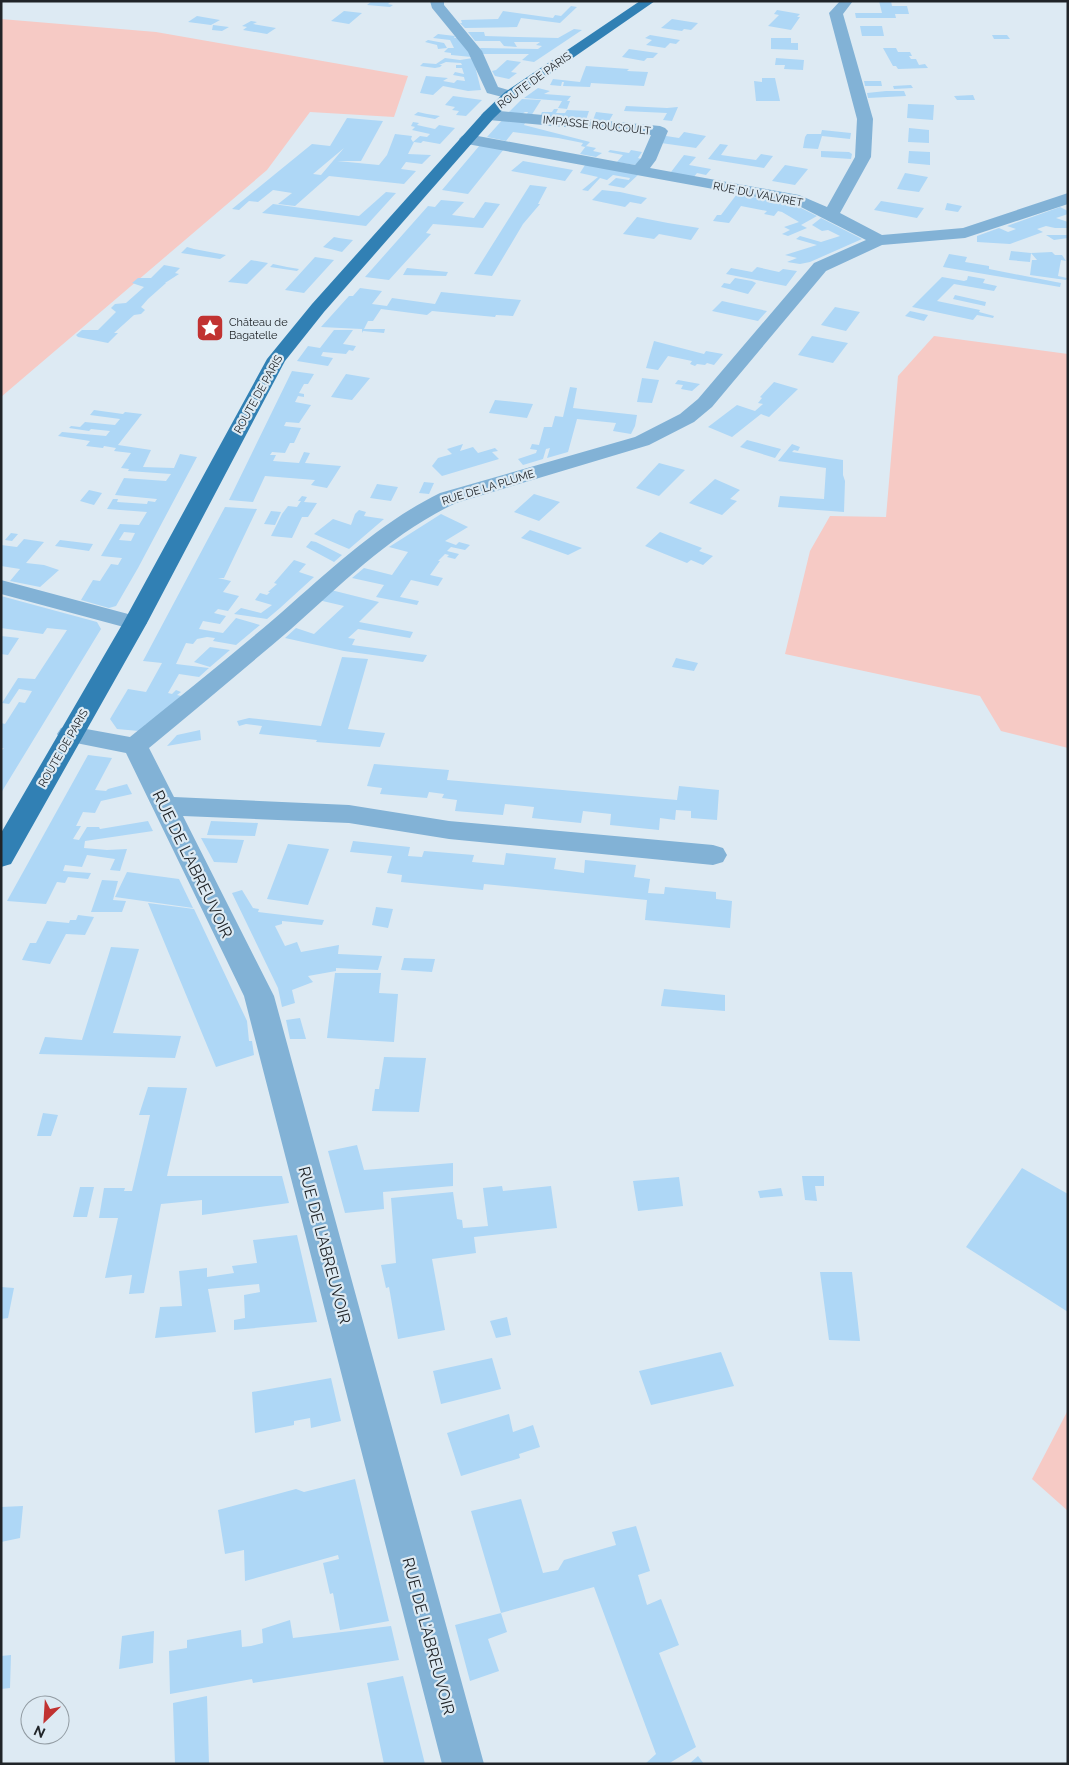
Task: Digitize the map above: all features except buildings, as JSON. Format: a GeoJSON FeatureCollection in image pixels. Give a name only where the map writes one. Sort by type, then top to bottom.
{"type":"FeatureCollection","features":[{"type":"Feature","properties":{"kind":"main road","name":"ROUTE DE PARIS"},"geometry":{"type":"LineString","coordinates":[[1,857],[135,623],[276,359],[318,308],[488,115],[510,95],[649,1]]}},
{"type":"Feature","properties":{"kind":"street"},"geometry":{"type":"LineString","coordinates":[[437,1],[437,5],[475,51],[492,90],[510,95]]}},
{"type":"Feature","properties":{"kind":"street"},"geometry":{"type":"LineString","coordinates":[[831,215],[863,157],[865,120],[839,30],[836,13],[847,1]]}},
{"type":"Feature","properties":{"kind":"street","name":"IMPASSE ROUCOULT"},"geometry":{"type":"LineString","coordinates":[[488,115],[660,131],[648,160],[638,171]]}},
{"type":"Feature","properties":{"kind":"street","name":"RUE DU VALVRET"},"geometry":{"type":"LineString","coordinates":[[467,139],[799,200],[879,240]]}},
{"type":"Feature","properties":{"kind":"street"},"geometry":{"type":"LineString","coordinates":[[879,240],[965,233],[1068,198]]}},
{"type":"Feature","properties":{"kind":"street","name":"RUE DE LA PLUME"},"geometry":{"type":"LineString","coordinates":[[135,746],[251,651],[382,537],[423,510],[448,498],[642,441],[688,418],[705,403],[820,267],[879,240]]}},
{"type":"Feature","properties":{"kind":"street"},"geometry":{"type":"LineString","coordinates":[[1,587],[135,623]]}},
{"type":"Feature","properties":{"kind":"street"},"geometry":{"type":"LineString","coordinates":[[70,734],[135,746]]}},
{"type":"Feature","properties":{"kind":"street","name":"RUE DE L'ABREUVOIR"},"geometry":{"type":"LineString","coordinates":[[135,746],[259,996],[463,1764]]}},
{"type":"Feature","properties":{"kind":"street"},"geometry":{"type":"LineString","coordinates":[[165,806],[349,814],[449,830],[713,855]]}},
{"type":"Feature","properties":{"kind":"shaded area"},"geometry":{"type":"Polygon","coordinates":[[[1,19],[156,32],[408,76],[394,117],[310,112],[267,170],[1,397],[1,19]]]}},
{"type":"Feature","properties":{"kind":"shaded area"},"geometry":{"type":"Polygon","coordinates":[[[934,336],[1068,354],[1068,748],[1001,731],[980,696],[785,654],[810,551],[830,516],[886,517],[898,376],[934,336]]]}},
{"type":"Feature","properties":{"kind":"shaded area"},"geometry":{"type":"Polygon","coordinates":[[[1068,1410],[1068,1511],[1032,1479],[1068,1410]]]}},
{"type":"Feature","properties":{"kind":"place","name":"Château de Bagatelle"},"geometry":{"type":"Point","coordinates":[210,328]}}]}
